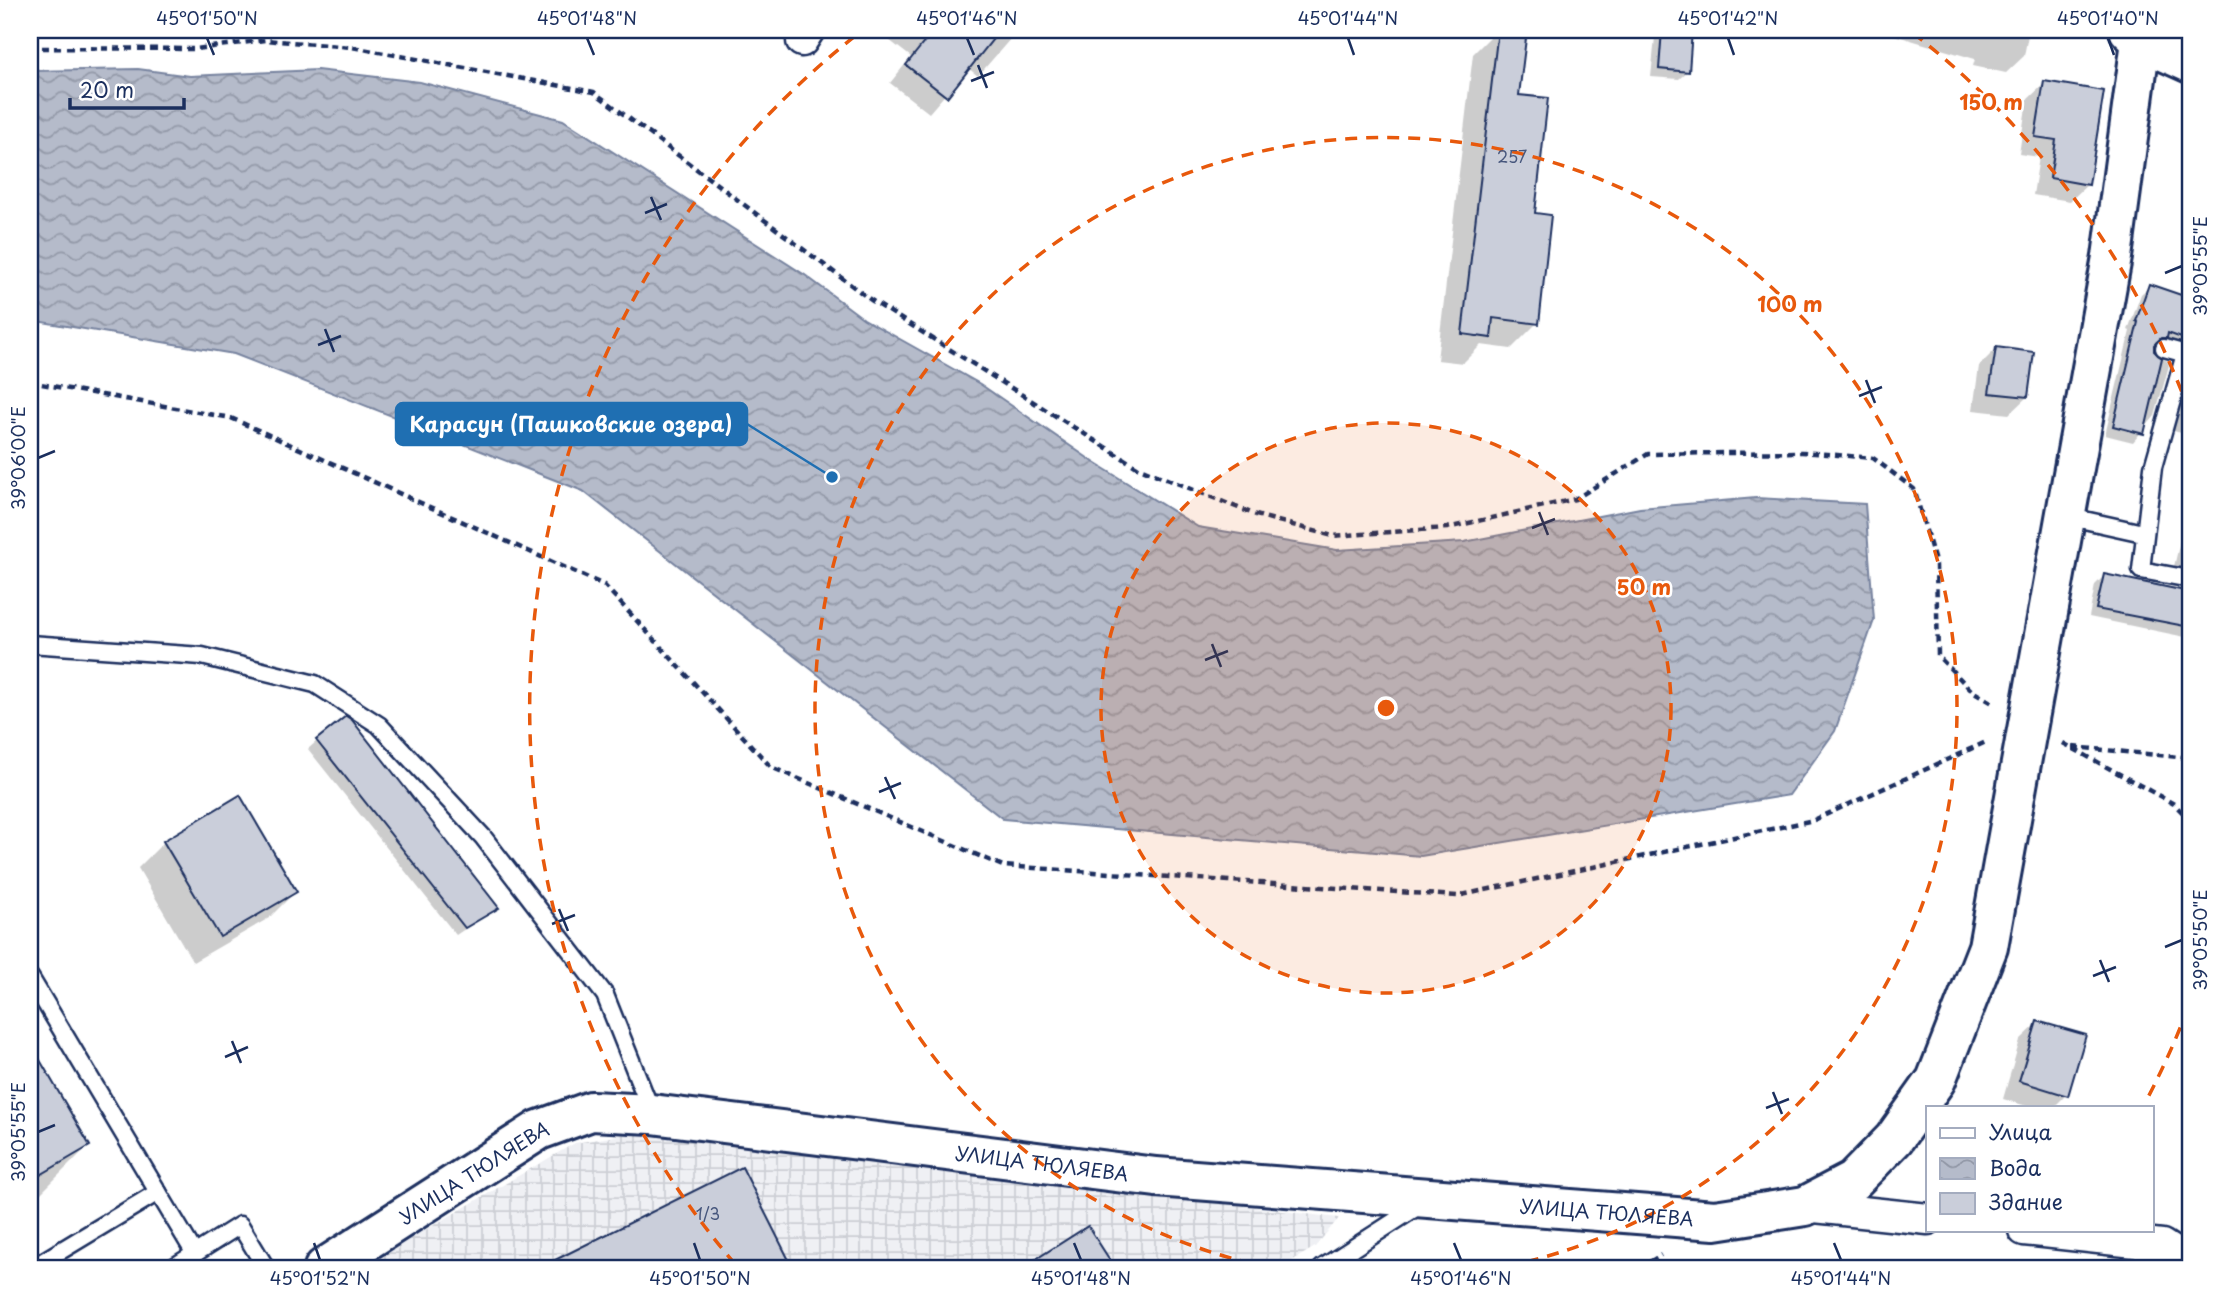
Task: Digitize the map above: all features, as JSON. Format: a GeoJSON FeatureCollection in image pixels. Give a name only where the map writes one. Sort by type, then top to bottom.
{"type":"FeatureCollection","features":[{"type":"Feature","properties":{"kind":"street"},"geometry":{"type":"LineString","coordinates":[[2135,35],[2190,63]]}},
{"type":"Feature","properties":{"kind":"street","name":"УЛИЦА ТЮЛЯЕВА"},"geometry":{"type":"LineString","coordinates":[[324,1268],[539,1130],[591,1111],[652,1114],[1156,1178],[1715,1220],[1805,1206],[1853,1181],[1894,1139],[1936,1080],[1988,947],[2112,257],[2135,35]]}},
{"type":"Feature","properties":{"kind":"street"},"geometry":{"type":"LineString","coordinates":[[1805,1206],[1926,1219]]}},
{"type":"Feature","properties":{"kind":"street"},"geometry":{"type":"LineString","coordinates":[[2044,1232],[2162,1244],[2190,1264]]}},
{"type":"Feature","properties":{"kind":"lane"},"geometry":{"type":"LineString","coordinates":[[2164,348],[2188,355],[2153,467],[2143,533],[2141,570],[2190,579]]}},
{"type":"Feature","properties":{"kind":"lane"},"geometry":{"type":"LineString","coordinates":[[2066,516],[2143,533]]}},
{"type":"Feature","properties":{"kind":"lane"},"geometry":{"type":"LineString","coordinates":[[30,644],[202,656],[315,684],[379,725],[483,837],[606,995],[652,1114]]}},
{"type":"Feature","properties":{"kind":"lane"},"geometry":{"type":"LineString","coordinates":[[30,977],[195,1254]]}},
{"type":"Feature","properties":{"kind":"lane"},"geometry":{"type":"LineString","coordinates":[[32,1268],[158,1192]]}},
{"type":"Feature","properties":{"kind":"lane"},"geometry":{"type":"LineString","coordinates":[[1322,1268],[1434,1197]]}},
{"type":"Feature","properties":{"kind":"lane"},"geometry":{"type":"LineString","coordinates":[[172,1268],[240,1225],[266,1268]]}},
{"type":"Feature","properties":{"kind":"path"},"geometry":{"type":"LineString","coordinates":[[30,48],[196,49],[265,40],[352,47],[594,92],[871,300],[1138,467],[1256,515],[1333,536],[1447,528],[1575,499],[1648,454],[1802,452],[1873,458],[1914,489],[1936,565],[1938,656],[1971,690],[2174,804],[2190,820]]}},
{"type":"Feature","properties":{"kind":"path"},"geometry":{"type":"LineString","coordinates":[[30,382],[231,418],[604,585],[771,767],[1003,866],[1457,896],[1814,820],[2028,723]]}},
{"type":"Feature","properties":{"kind":"path"},"geometry":{"type":"LineString","coordinates":[[2071,747],[2190,758]]}},
{"type":"Feature","properties":{"kind":"shaded area"},"geometry":{"type":"Polygon","coordinates":[[[639,1132],[1339,1218],[1315,1247],[1280,1268],[360,1268],[575,1143],[639,1132]]]}},
{"type":"Feature","properties":{"kind":"water"},"geometry":{"type":"Polygon","coordinates":[[[138,69],[190,76],[317,70],[420,82],[563,120],[805,275],[864,319],[980,384],[1095,463],[1198,527],[1337,550],[1464,542],[1640,508],[1756,498],[1865,504],[1874,620],[1835,731],[1789,795],[1421,856],[1003,819],[583,491],[234,354],[30,320],[30,71],[138,69]]]}},
{"type":"Feature","properties":{"kind":"building"},"geometry":{"type":"Polygon","coordinates":[[[934,30],[1000,30],[947,97],[906,65],[934,30]]]}},
{"type":"Feature","properties":{"kind":"building"},"geometry":{"type":"Polygon","coordinates":[[[1498,30],[1527,30],[1519,95],[1548,98],[1535,213],[1551,215],[1539,324],[1493,318],[1491,338],[1462,334],[1498,30]]]}},
{"type":"Feature","properties":{"kind":"building"},"geometry":{"type":"Polygon","coordinates":[[[1662,30],[1692,30],[1689,72],[1659,69],[1662,30]]]}},
{"type":"Feature","properties":{"kind":"building"},"geometry":{"type":"Polygon","coordinates":[[[2044,81],[2104,91],[2089,185],[2050,178],[2056,140],[2035,137],[2044,81]]]}},
{"type":"Feature","properties":{"kind":"building"},"geometry":{"type":"Polygon","coordinates":[[[2149,284],[2190,298],[2190,341],[2168,333],[2167,338],[2161,338],[2154,345],[2154,351],[2162,358],[2144,434],[2113,426],[2138,322],[2136,321],[2149,284]]]}},
{"type":"Feature","properties":{"kind":"building"},"geometry":{"type":"Polygon","coordinates":[[[1996,347],[2034,352],[2028,397],[1989,393],[1996,347]]]}},
{"type":"Feature","properties":{"kind":"building"},"geometry":{"type":"Polygon","coordinates":[[[2104,574],[2190,592],[2190,627],[2096,609],[2104,574]]]}},
{"type":"Feature","properties":{"kind":"building"},"geometry":{"type":"Polygon","coordinates":[[[346,716],[352,720],[499,908],[465,928],[316,740],[346,716]]]}},
{"type":"Feature","properties":{"kind":"building"},"geometry":{"type":"Polygon","coordinates":[[[240,795],[297,892],[220,937],[163,841],[240,795]]]}},
{"type":"Feature","properties":{"kind":"building"},"geometry":{"type":"Polygon","coordinates":[[[2037,1021],[2086,1035],[2068,1096],[2019,1081],[2037,1021]]]}},
{"type":"Feature","properties":{"kind":"building"},"geometry":{"type":"Polygon","coordinates":[[[30,1043],[90,1146],[30,1181],[30,1043]]]}},
{"type":"Feature","properties":{"kind":"building"},"geometry":{"type":"Polygon","coordinates":[[[742,1167],[793,1268],[539,1268],[742,1167]]]}},
{"type":"Feature","properties":{"kind":"building"},"geometry":{"type":"Polygon","coordinates":[[[1088,1226],[1115,1268],[1022,1268],[1088,1226]]]}},
{"type":"Feature","properties":{"kind":"place","name":"Карасун (Пашковские озера)"},"geometry":{"type":"Point","coordinates":[832,477]}}]}
